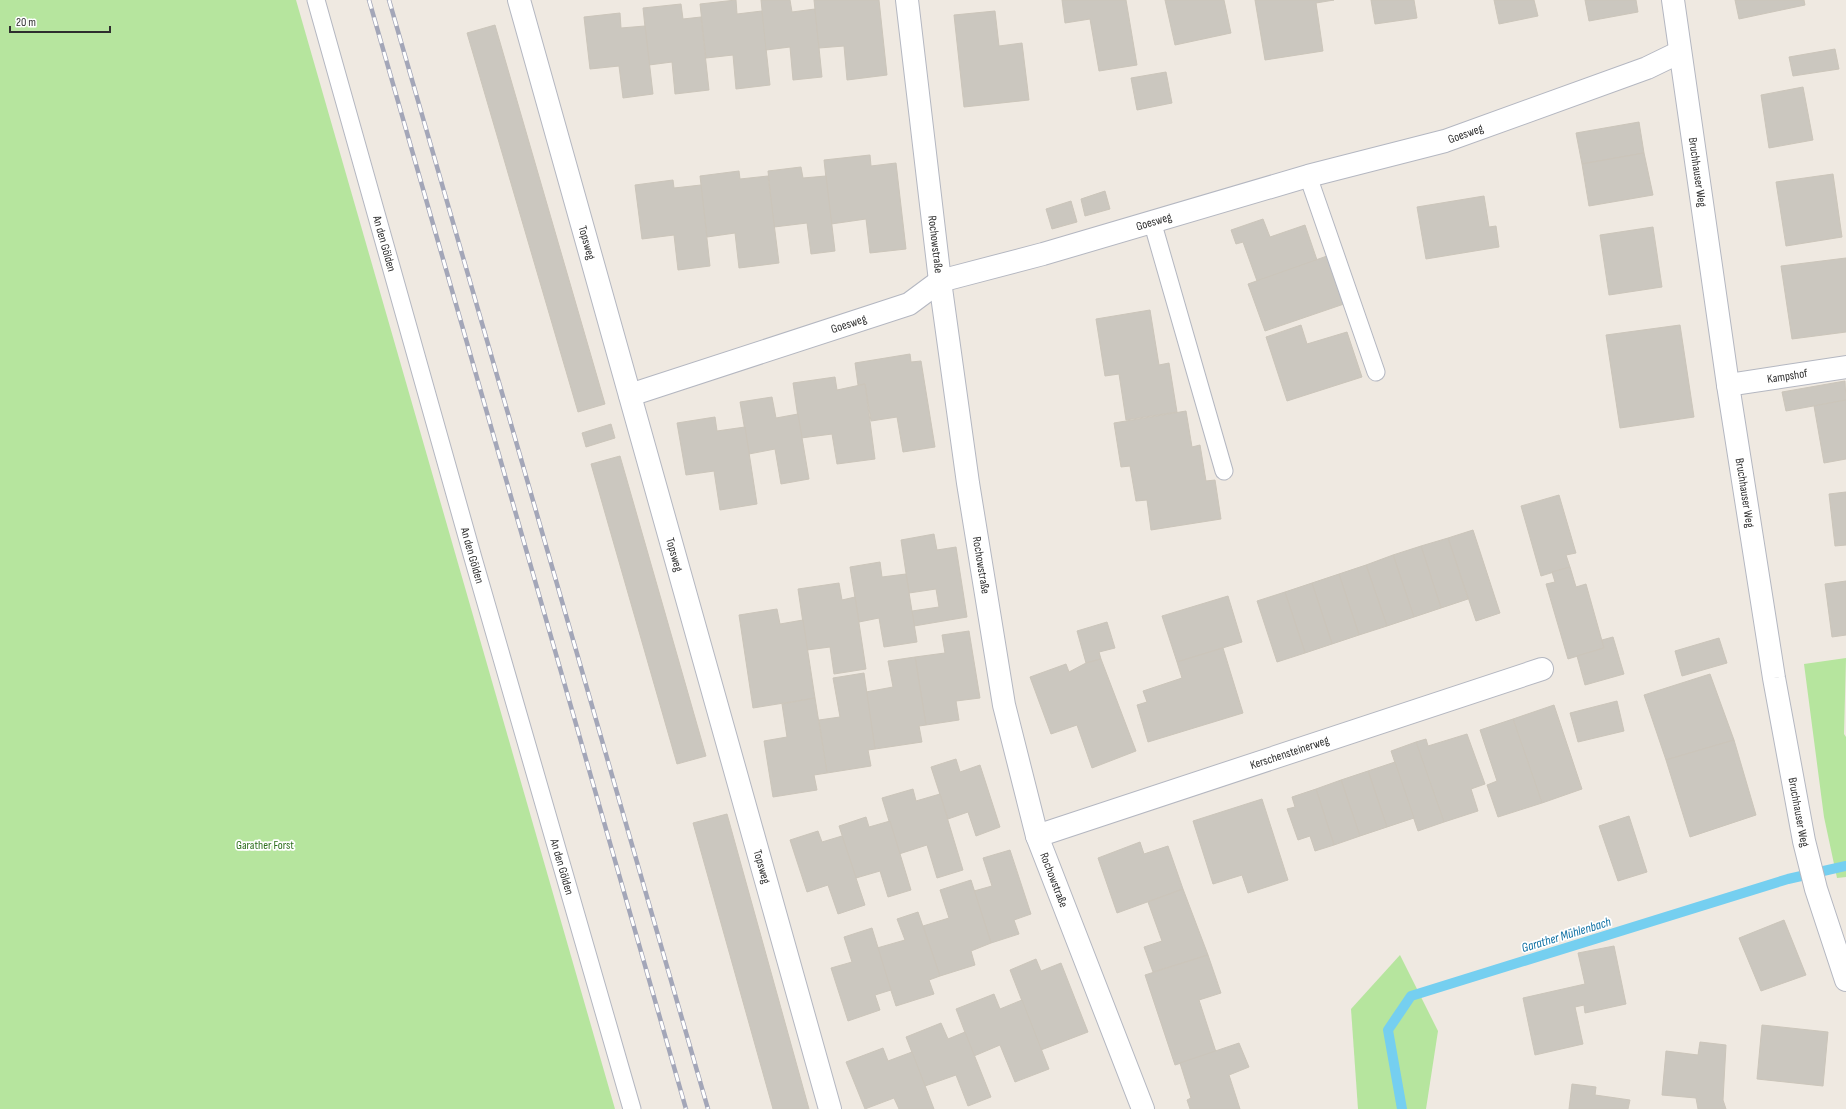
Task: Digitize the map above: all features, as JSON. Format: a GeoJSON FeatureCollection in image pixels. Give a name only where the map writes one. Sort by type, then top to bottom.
{"type":"FeatureCollection","features":[{"type":"Feature","properties":{"kind":"street","name":"Topsweg"},"geometry":{"type":"LineString","coordinates":[[519,0],[830,1109]]}},
{"type":"Feature","properties":{"kind":"street","name":"Rochowstraße"},"geometry":{"type":"LineString","coordinates":[[907,0],[940,281],[968,483],[1004,705],[1037,836],[1143,1109]]}},
{"type":"Feature","properties":{"kind":"street","name":"Bruchhauser Weg"},"geometry":{"type":"LineString","coordinates":[[1673,0],[1728,385],[1774,678],[1804,841],[1808,852],[1816,889],[1846,980]]}},
{"type":"Feature","properties":{"kind":"street","name":"Goesweg"},"geometry":{"type":"LineString","coordinates":[[630,395],[909,304],[940,281],[1043,254],[1308,176],[1445,141],[1647,68],[1680,52]]}},
{"type":"Feature","properties":{"kind":"street","name":"Kampshof"},"geometry":{"type":"LineString","coordinates":[[1728,385],[1846,366]]}},
{"type":"Feature","properties":{"kind":"street","name":"Kerschensteinerweg"},"geometry":{"type":"LineString","coordinates":[[1037,836],[1542,669]]}},
{"type":"Feature","properties":{"kind":"lane","name":"An den Gölden"},"geometry":{"type":"LineString","coordinates":[[316,0],[473,558],[632,1109]]}},
{"type":"Feature","properties":{"kind":"lane"},"geometry":{"type":"LineString","coordinates":[[1308,176],[1376,372]]}},
{"type":"Feature","properties":{"kind":"lane"},"geometry":{"type":"LineString","coordinates":[[1152,221],[1224,471]]}},
{"type":"Feature","properties":{"kind":"green space","name":"Garather Forst"},"geometry":{"type":"Polygon","coordinates":[[[0,0],[296,0],[615,1109],[0,1109],[0,0]]]}},
{"type":"Feature","properties":{"kind":"green space"},"geometry":{"type":"Polygon","coordinates":[[[1846,658],[1844,734],[1846,737],[1846,877],[1837,878],[1824,817],[1804,664],[1846,658]]]}},
{"type":"Feature","properties":{"kind":"green space"},"geometry":{"type":"Polygon","coordinates":[[[1400,955],[1438,1031],[1426,1109],[1358,1109],[1351,1009],[1400,955]]]}},
{"type":"Feature","properties":{"kind":"building"},"geometry":{"type":"Polygon","coordinates":[[[736,0],[737,14],[762,11],[770,85],[736,89],[733,55],[706,58],[700,4],[736,0]]]}},
{"type":"Feature","properties":{"kind":"building"},"geometry":{"type":"Polygon","coordinates":[[[761,0],[790,0],[792,12],[815,9],[822,77],[793,80],[790,47],[766,50],[761,0]]]}},
{"type":"Feature","properties":{"kind":"building"},"geometry":{"type":"Polygon","coordinates":[[[814,0],[879,0],[887,75],[847,80],[844,46],[819,48],[814,0]]]}},
{"type":"Feature","properties":{"kind":"building"},"geometry":{"type":"Polygon","coordinates":[[[1062,0],[1126,0],[1137,65],[1099,71],[1090,19],[1065,23],[1062,0]]]}},
{"type":"Feature","properties":{"kind":"building"},"geometry":{"type":"Polygon","coordinates":[[[1165,0],[1224,0],[1231,33],[1175,45],[1165,0]]]}},
{"type":"Feature","properties":{"kind":"building"},"geometry":{"type":"Polygon","coordinates":[[[1255,0],[1334,0],[1316,3],[1323,51],[1265,60],[1255,0]]]}},
{"type":"Feature","properties":{"kind":"building"},"geometry":{"type":"Polygon","coordinates":[[[1371,0],[1414,0],[1417,18],[1375,24],[1371,0]]]}},
{"type":"Feature","properties":{"kind":"building"},"geometry":{"type":"Polygon","coordinates":[[[1494,0],[1534,0],[1538,16],[1499,24],[1494,0]]]}},
{"type":"Feature","properties":{"kind":"building"},"geometry":{"type":"Polygon","coordinates":[[[1585,0],[1636,0],[1638,12],[1589,21],[1585,0]]]}},
{"type":"Feature","properties":{"kind":"building"},"geometry":{"type":"Polygon","coordinates":[[[1735,0],[1804,0],[1805,5],[1739,19],[1735,0]]]}},
{"type":"Feature","properties":{"kind":"building"},"geometry":{"type":"Polygon","coordinates":[[[681,4],[683,19],[701,17],[709,90],[675,94],[672,62],[649,65],[643,8],[681,4]]]}},
{"type":"Feature","properties":{"kind":"building"},"geometry":{"type":"Polygon","coordinates":[[[995,11],[999,46],[1022,43],[1029,100],[964,107],[954,15],[995,11]]]}},
{"type":"Feature","properties":{"kind":"building"},"geometry":{"type":"Polygon","coordinates":[[[620,13],[621,28],[645,26],[653,94],[623,98],[619,66],[590,69],[584,17],[620,13]]]}},
{"type":"Feature","properties":{"kind":"building"},"geometry":{"type":"Polygon","coordinates":[[[495,25],[605,404],[578,412],[467,33],[495,25]]]}},
{"type":"Feature","properties":{"kind":"building"},"geometry":{"type":"Polygon","coordinates":[[[1835,49],[1839,69],[1793,76],[1789,57],[1835,49]]]}},
{"type":"Feature","properties":{"kind":"building"},"geometry":{"type":"Polygon","coordinates":[[[1166,72],[1172,103],[1137,110],[1131,78],[1166,72]]]}},
{"type":"Feature","properties":{"kind":"building"},"geometry":{"type":"Polygon","coordinates":[[[1803,87],[1813,140],[1769,148],[1761,95],[1803,87]]]}},
{"type":"Feature","properties":{"kind":"building"},"geometry":{"type":"Polygon","coordinates":[[[1639,122],[1644,153],[1582,164],[1576,133],[1639,122]]]}},
{"type":"Feature","properties":{"kind":"building"},"geometry":{"type":"Polygon","coordinates":[[[1644,153],[1653,195],[1589,206],[1582,164],[1644,153]]]}},
{"type":"Feature","properties":{"kind":"building"},"geometry":{"type":"Polygon","coordinates":[[[870,155],[871,166],[896,163],[906,249],[870,253],[866,219],[831,224],[824,160],[870,155]]]}},
{"type":"Feature","properties":{"kind":"building"},"geometry":{"type":"Polygon","coordinates":[[[801,167],[803,178],[826,176],[835,251],[811,254],[807,223],[774,227],[768,171],[801,167]]]}},
{"type":"Feature","properties":{"kind":"building"},"geometry":{"type":"Polygon","coordinates":[[[739,171],[740,179],[768,176],[779,263],[739,268],[735,233],[707,237],[700,176],[739,171]]]}},
{"type":"Feature","properties":{"kind":"building"},"geometry":{"type":"Polygon","coordinates":[[[1833,174],[1842,237],[1786,246],[1776,182],[1833,174]]]}},
{"type":"Feature","properties":{"kind":"building"},"geometry":{"type":"Polygon","coordinates":[[[673,180],[674,188],[701,185],[710,266],[678,270],[674,235],[642,239],[635,185],[673,180]]]}},
{"type":"Feature","properties":{"kind":"building"},"geometry":{"type":"Polygon","coordinates":[[[1105,191],[1110,209],[1085,216],[1081,199],[1105,191]]]}},
{"type":"Feature","properties":{"kind":"building"},"geometry":{"type":"Polygon","coordinates":[[[1484,196],[1489,227],[1496,226],[1499,247],[1426,259],[1417,207],[1484,196]]]}},
{"type":"Feature","properties":{"kind":"building"},"geometry":{"type":"Polygon","coordinates":[[[1071,201],[1077,222],[1052,229],[1046,209],[1071,201]]]}},
{"type":"Feature","properties":{"kind":"building"},"geometry":{"type":"Polygon","coordinates":[[[1263,219],[1270,237],[1305,225],[1317,260],[1257,281],[1243,242],[1236,244],[1231,230],[1263,219]]]}},
{"type":"Feature","properties":{"kind":"building"},"geometry":{"type":"Polygon","coordinates":[[[1653,227],[1662,287],[1609,295],[1600,235],[1653,227]]]}},
{"type":"Feature","properties":{"kind":"building"},"geometry":{"type":"Polygon","coordinates":[[[1327,256],[1344,304],[1265,331],[1248,284],[1327,256]]]}},
{"type":"Feature","properties":{"kind":"building"},"geometry":{"type":"Polygon","coordinates":[[[1846,258],[1846,332],[1792,339],[1781,266],[1846,258]]]}},
{"type":"Feature","properties":{"kind":"building"},"geometry":{"type":"Polygon","coordinates":[[[1150,310],[1159,365],[1169,363],[1177,412],[1126,420],[1119,374],[1105,376],[1096,319],[1150,310]]]}},
{"type":"Feature","properties":{"kind":"building"},"geometry":{"type":"Polygon","coordinates":[[[1301,325],[1307,344],[1347,332],[1362,377],[1287,401],[1266,337],[1301,325]]]}},
{"type":"Feature","properties":{"kind":"building"},"geometry":{"type":"Polygon","coordinates":[[[1680,325],[1694,417],[1620,428],[1606,335],[1680,325]]]}},
{"type":"Feature","properties":{"kind":"building"},"geometry":{"type":"Polygon","coordinates":[[[910,354],[911,362],[921,361],[935,447],[903,452],[897,417],[871,421],[865,384],[858,385],[855,363],[910,354]]]}},
{"type":"Feature","properties":{"kind":"building"},"geometry":{"type":"Polygon","coordinates":[[[835,377],[837,390],[865,384],[875,459],[837,464],[832,434],[801,438],[793,383],[835,377]]]}},
{"type":"Feature","properties":{"kind":"building"},"geometry":{"type":"Polygon","coordinates":[[[1845,381],[1846,400],[1786,411],[1782,392],[1845,381]]]}},
{"type":"Feature","properties":{"kind":"building"},"geometry":{"type":"Polygon","coordinates":[[[772,397],[776,418],[798,414],[809,479],[781,484],[775,449],[749,454],[740,402],[772,397]]]}},
{"type":"Feature","properties":{"kind":"building"},"geometry":{"type":"Polygon","coordinates":[[[1846,400],[1846,459],[1824,463],[1814,406],[1846,400]]]}},
{"type":"Feature","properties":{"kind":"building"},"geometry":{"type":"Polygon","coordinates":[[[1186,411],[1192,447],[1200,445],[1206,481],[1215,480],[1221,519],[1151,530],[1147,500],[1136,501],[1130,466],[1121,467],[1114,423],[1186,411]]]}},
{"type":"Feature","properties":{"kind":"building"},"geometry":{"type":"Polygon","coordinates":[[[715,417],[717,431],[745,427],[757,504],[720,510],[714,471],[686,475],[677,423],[715,417]]]}},
{"type":"Feature","properties":{"kind":"building"},"geometry":{"type":"Polygon","coordinates":[[[611,424],[615,438],[586,447],[582,433],[611,424]]]}},
{"type":"Feature","properties":{"kind":"building"},"geometry":{"type":"Polygon","coordinates":[[[620,456],[706,756],[677,764],[591,464],[620,456]]]}},
{"type":"Feature","properties":{"kind":"building"},"geometry":{"type":"Polygon","coordinates":[[[1846,492],[1846,545],[1835,546],[1829,494],[1846,492]]]}},
{"type":"Feature","properties":{"kind":"building"},"geometry":{"type":"Polygon","coordinates":[[[1559,495],[1576,553],[1566,555],[1570,567],[1541,576],[1521,506],[1559,495]]]}},
{"type":"Feature","properties":{"kind":"building"},"geometry":{"type":"Polygon","coordinates":[[[1473,530],[1500,613],[1476,621],[1448,538],[1473,530]]]}},
{"type":"Feature","properties":{"kind":"building"},"geometry":{"type":"Polygon","coordinates":[[[934,534],[937,550],[956,547],[967,617],[914,626],[912,611],[939,607],[936,589],[909,593],[901,540],[934,534]]]}},
{"type":"Feature","properties":{"kind":"building"},"geometry":{"type":"Polygon","coordinates":[[[1448,538],[1468,599],[1441,608],[1421,546],[1448,538]]]}},
{"type":"Feature","properties":{"kind":"building"},"geometry":{"type":"Polygon","coordinates":[[[1421,546],[1441,608],[1414,617],[1393,555],[1421,546]]]}},
{"type":"Feature","properties":{"kind":"building"},"geometry":{"type":"Polygon","coordinates":[[[1393,555],[1414,617],[1387,626],[1366,565],[1393,555]]]}},
{"type":"Feature","properties":{"kind":"building"},"geometry":{"type":"Polygon","coordinates":[[[880,562],[882,577],[906,574],[917,642],[884,647],[879,618],[859,622],[850,567],[880,562]]]}},
{"type":"Feature","properties":{"kind":"building"},"geometry":{"type":"Polygon","coordinates":[[[1366,565],[1387,626],[1359,635],[1339,574],[1366,565]]]}},
{"type":"Feature","properties":{"kind":"building"},"geometry":{"type":"Polygon","coordinates":[[[1570,567],[1576,587],[1586,584],[1604,648],[1568,659],[1546,584],[1555,582],[1552,572],[1570,567]]]}},
{"type":"Feature","properties":{"kind":"building"},"geometry":{"type":"Polygon","coordinates":[[[1339,574],[1359,635],[1332,644],[1312,583],[1339,574]]]}},
{"type":"Feature","properties":{"kind":"building"},"geometry":{"type":"Polygon","coordinates":[[[1846,581],[1846,635],[1832,637],[1825,584],[1846,581]]]}},
{"type":"Feature","properties":{"kind":"building"},"geometry":{"type":"Polygon","coordinates":[[[839,583],[842,600],[855,597],[866,669],[834,674],[830,647],[807,650],[798,589],[839,583]]]}},
{"type":"Feature","properties":{"kind":"building"},"geometry":{"type":"Polygon","coordinates":[[[1312,583],[1332,644],[1305,653],[1285,592],[1312,583]]]}},
{"type":"Feature","properties":{"kind":"building"},"geometry":{"type":"Polygon","coordinates":[[[1285,592],[1305,653],[1277,662],[1257,601],[1285,592]]]}},
{"type":"Feature","properties":{"kind":"building"},"geometry":{"type":"Polygon","coordinates":[[[1228,596],[1242,642],[1177,662],[1162,616],[1228,596]]]}},
{"type":"Feature","properties":{"kind":"building"},"geometry":{"type":"Polygon","coordinates":[[[777,609],[780,624],[803,620],[815,698],[753,708],[739,615],[777,609]]]}},
{"type":"Feature","properties":{"kind":"building"},"geometry":{"type":"Polygon","coordinates":[[[1107,622],[1115,648],[1099,652],[1101,659],[1086,663],[1077,631],[1107,622]]]}},
{"type":"Feature","properties":{"kind":"building"},"geometry":{"type":"Polygon","coordinates":[[[969,631],[980,698],[956,701],[959,720],[926,725],[915,657],[945,653],[942,635],[969,631]]]}},
{"type":"Feature","properties":{"kind":"building"},"geometry":{"type":"Polygon","coordinates":[[[1613,637],[1624,674],[1585,685],[1577,656],[1604,648],[1602,640],[1613,637]]]}},
{"type":"Feature","properties":{"kind":"building"},"geometry":{"type":"Polygon","coordinates":[[[1719,638],[1727,663],[1682,676],[1675,651],[1719,638]]]}},
{"type":"Feature","properties":{"kind":"building"},"geometry":{"type":"Polygon","coordinates":[[[1223,648],[1243,713],[1148,742],[1137,705],[1147,702],[1143,691],[1182,678],[1177,662],[1223,648]]]}},
{"type":"Feature","properties":{"kind":"building"},"geometry":{"type":"Polygon","coordinates":[[[915,657],[926,725],[919,726],[922,742],[875,749],[866,692],[893,687],[888,661],[915,657]]]}},
{"type":"Feature","properties":{"kind":"building"},"geometry":{"type":"Polygon","coordinates":[[[1101,659],[1136,751],[1092,768],[1077,725],[1051,734],[1030,677],[1066,664],[1069,672],[1086,663],[1101,659]]]}},
{"type":"Feature","properties":{"kind":"building"},"geometry":{"type":"Polygon","coordinates":[[[864,673],[875,749],[868,750],[871,766],[827,773],[819,720],[840,717],[833,678],[864,673]]]}},
{"type":"Feature","properties":{"kind":"building"},"geometry":{"type":"Polygon","coordinates":[[[1710,674],[1734,740],[1666,760],[1644,695],[1710,674]]]}},
{"type":"Feature","properties":{"kind":"building"},"geometry":{"type":"Polygon","coordinates":[[[815,698],[827,773],[814,775],[817,790],[773,797],[764,741],[787,737],[782,704],[815,698]]]}},
{"type":"Feature","properties":{"kind":"building"},"geometry":{"type":"Polygon","coordinates":[[[1617,701],[1624,731],[1578,742],[1570,713],[1617,701]]]}},
{"type":"Feature","properties":{"kind":"building"},"geometry":{"type":"Polygon","coordinates":[[[1554,705],[1582,789],[1542,803],[1513,719],[1554,705]]]}},
{"type":"Feature","properties":{"kind":"building"},"geometry":{"type":"Polygon","coordinates":[[[1513,719],[1542,803],[1498,817],[1487,785],[1497,781],[1480,730],[1513,719]]]}},
{"type":"Feature","properties":{"kind":"building"},"geometry":{"type":"Polygon","coordinates":[[[1467,734],[1485,784],[1471,789],[1478,811],[1444,822],[1416,742],[1426,739],[1428,746],[1467,734]]]}},
{"type":"Feature","properties":{"kind":"building"},"geometry":{"type":"Polygon","coordinates":[[[1734,740],[1756,815],[1690,837],[1666,760],[1734,740]]]}},
{"type":"Feature","properties":{"kind":"building"},"geometry":{"type":"Polygon","coordinates":[[[1416,742],[1444,822],[1418,831],[1391,751],[1416,742]]]}},
{"type":"Feature","properties":{"kind":"building"},"geometry":{"type":"Polygon","coordinates":[[[956,759],[960,772],[980,765],[1000,827],[976,836],[968,812],[948,819],[931,767],[956,759]]]}},
{"type":"Feature","properties":{"kind":"building"},"geometry":{"type":"Polygon","coordinates":[[[1395,762],[1414,818],[1387,827],[1368,771],[1395,762]]]}},
{"type":"Feature","properties":{"kind":"building"},"geometry":{"type":"Polygon","coordinates":[[[1368,771],[1387,827],[1360,836],[1341,780],[1368,771]]]}},
{"type":"Feature","properties":{"kind":"building"},"geometry":{"type":"Polygon","coordinates":[[[1341,780],[1360,836],[1334,845],[1316,789],[1341,780]]]}},
{"type":"Feature","properties":{"kind":"building"},"geometry":{"type":"Polygon","coordinates":[[[913,789],[916,801],[940,794],[963,870],[937,878],[927,845],[899,854],[882,798],[913,789]]]}},
{"type":"Feature","properties":{"kind":"building"},"geometry":{"type":"Polygon","coordinates":[[[1316,789],[1334,845],[1315,851],[1310,836],[1298,840],[1287,809],[1295,807],[1292,797],[1316,789]]]}},
{"type":"Feature","properties":{"kind":"building"},"geometry":{"type":"Polygon","coordinates":[[[1262,799],[1288,880],[1248,893],[1242,875],[1213,884],[1193,821],[1262,799]]]}},
{"type":"Feature","properties":{"kind":"building"},"geometry":{"type":"Polygon","coordinates":[[[727,814],[809,1109],[773,1109],[693,823],[727,814]]]}},
{"type":"Feature","properties":{"kind":"building"},"geometry":{"type":"Polygon","coordinates":[[[1629,816],[1647,872],[1618,881],[1599,826],[1629,816]]]}},
{"type":"Feature","properties":{"kind":"building"},"geometry":{"type":"Polygon","coordinates":[[[866,817],[869,827],[890,821],[911,890],[888,897],[880,871],[856,878],[839,826],[866,817]]]}},
{"type":"Feature","properties":{"kind":"building"},"geometry":{"type":"Polygon","coordinates":[[[818,831],[822,842],[842,836],[865,905],[838,914],[828,885],[807,892],[790,840],[818,831]]]}},
{"type":"Feature","properties":{"kind":"building"},"geometry":{"type":"Polygon","coordinates":[[[1140,842],[1144,854],[1168,846],[1183,889],[1117,913],[1098,858],[1140,842]]]}},
{"type":"Feature","properties":{"kind":"building"},"geometry":{"type":"Polygon","coordinates":[[[1010,850],[1031,914],[1014,920],[1019,934],[991,943],[974,891],[992,886],[983,858],[1010,850]]]}},
{"type":"Feature","properties":{"kind":"building"},"geometry":{"type":"Polygon","coordinates":[[[971,880],[991,943],[971,951],[975,965],[940,976],[923,926],[949,918],[940,890],[971,880]]]}},
{"type":"Feature","properties":{"kind":"building"},"geometry":{"type":"Polygon","coordinates":[[[1183,889],[1208,955],[1153,972],[1144,947],[1162,941],[1148,902],[1183,889]]]}},
{"type":"Feature","properties":{"kind":"building"},"geometry":{"type":"Polygon","coordinates":[[[918,912],[940,976],[929,980],[934,994],[896,1006],[877,948],[905,940],[897,919],[918,912]]]}},
{"type":"Feature","properties":{"kind":"building"},"geometry":{"type":"Polygon","coordinates":[[[1784,920],[1806,975],[1761,991],[1739,938],[1784,920]]]}},
{"type":"Feature","properties":{"kind":"building"},"geometry":{"type":"Polygon","coordinates":[[[872,928],[891,990],[875,995],[880,1010],[848,1021],[831,968],[852,962],[844,937],[872,928]]]}},
{"type":"Feature","properties":{"kind":"building"},"geometry":{"type":"Polygon","coordinates":[[[1614,946],[1626,1004],[1585,1013],[1584,1005],[1575,1007],[1583,1044],[1535,1055],[1523,998],[1585,984],[1578,953],[1614,946]]]}},
{"type":"Feature","properties":{"kind":"building"},"geometry":{"type":"Polygon","coordinates":[[[1208,955],[1221,993],[1199,1000],[1216,1052],[1175,1065],[1145,975],[1208,955]]]}},
{"type":"Feature","properties":{"kind":"building"},"geometry":{"type":"Polygon","coordinates":[[[1036,959],[1041,971],[1061,963],[1088,1032],[1041,1050],[1010,970],[1036,959]]]}},
{"type":"Feature","properties":{"kind":"building"},"geometry":{"type":"Polygon","coordinates":[[[994,994],[1000,1009],[1022,1000],[1049,1069],[1015,1082],[1000,1045],[974,1056],[956,1009],[994,994]]]}},
{"type":"Feature","properties":{"kind":"building"},"geometry":{"type":"Polygon","coordinates":[[[941,1023],[948,1039],[965,1032],[991,1097],[968,1106],[956,1075],[925,1086],[906,1037],[941,1023]]]}},
{"type":"Feature","properties":{"kind":"building"},"geometry":{"type":"Polygon","coordinates":[[[1762,1025],[1828,1032],[1823,1086],[1757,1079],[1762,1025]]]}},
{"type":"Feature","properties":{"kind":"building"},"geometry":{"type":"Polygon","coordinates":[[[1700,1042],[1726,1045],[1723,1100],[1726,1109],[1698,1109],[1696,1098],[1662,1095],[1666,1051],[1698,1055],[1700,1042]]]}},
{"type":"Feature","properties":{"kind":"building"},"geometry":{"type":"Polygon","coordinates":[[[1239,1043],[1249,1067],[1229,1075],[1240,1109],[1190,1109],[1187,1100],[1191,1098],[1180,1063],[1239,1043]]]}},
{"type":"Feature","properties":{"kind":"building"},"geometry":{"type":"Polygon","coordinates":[[[883,1048],[888,1061],[912,1052],[934,1109],[899,1109],[894,1098],[865,1109],[846,1062],[883,1048]]]}},
{"type":"Feature","properties":{"kind":"building"},"geometry":{"type":"Polygon","coordinates":[[[1572,1084],[1596,1087],[1595,1095],[1630,1100],[1628,1109],[1569,1109],[1572,1084]]]}},
{"type":"Feature","properties":{"kind":"waterway","name":"Garather Mühlenbach"},"geometry":{"type":"LineString","coordinates":[[1402,1109],[1388,1030],[1411,996],[1788,879],[1846,866]]}},
{"type":"Feature","properties":{"kind":"railway"},"geometry":{"type":"LineString","coordinates":[[369,0],[686,1109]]}},
{"type":"Feature","properties":{"kind":"railway"},"geometry":{"type":"LineString","coordinates":[[389,0],[708,1109]]}}]}
